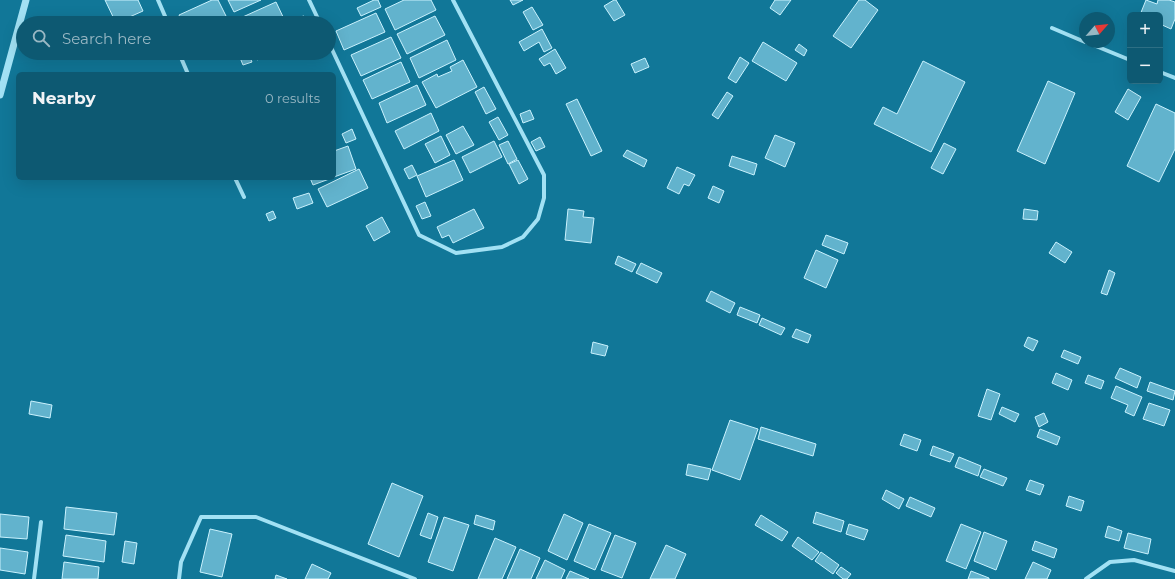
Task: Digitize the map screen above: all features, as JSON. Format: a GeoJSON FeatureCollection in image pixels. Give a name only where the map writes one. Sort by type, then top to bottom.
{"type":"FeatureCollection","features":[{"type":"Feature","properties":{"kind":"street"},"geometry":{"type":"LineString","coordinates":[[21,16],[26,0]]}},
{"type":"Feature","properties":{"kind":"street"},"geometry":{"type":"LineString","coordinates":[[158,0],[165,16]]}},
{"type":"Feature","properties":{"kind":"street"},"geometry":{"type":"LineString","coordinates":[[309,0],[317,16]]}},
{"type":"Feature","properties":{"kind":"street"},"geometry":{"type":"LineString","coordinates":[[336,58],[419,235],[456,253],[502,247],[523,237],[538,219],[544,198],[544,175],[453,0]]}},
{"type":"Feature","properties":{"kind":"street"},"geometry":{"type":"LineString","coordinates":[[1052,28],[1079,39]]}},
{"type":"Feature","properties":{"kind":"street"},"geometry":{"type":"LineString","coordinates":[[0,95],[3,74],[16,32]]}},
{"type":"Feature","properties":{"kind":"street"},"geometry":{"type":"LineString","coordinates":[[1101,48],[1127,59]]}},
{"type":"Feature","properties":{"kind":"street"},"geometry":{"type":"LineString","coordinates":[[183,60],[187,72]]}},
{"type":"Feature","properties":{"kind":"street"},"geometry":{"type":"LineString","coordinates":[[1163,73],[1175,78]]}},
{"type":"Feature","properties":{"kind":"street"},"geometry":{"type":"LineString","coordinates":[[236,180],[244,197]]}},
{"type":"Feature","properties":{"kind":"street"},"geometry":{"type":"LineString","coordinates":[[179,579],[182,562],[201,517],[256,517],[416,579]]}},
{"type":"Feature","properties":{"kind":"street"},"geometry":{"type":"LineString","coordinates":[[34,579],[41,522]]}},
{"type":"Feature","properties":{"kind":"street"},"geometry":{"type":"LineString","coordinates":[[1086,579],[1110,562],[1134,560],[1175,571]]}},
{"type":"Feature","properties":{"kind":"building"},"geometry":{"type":"Polygon","coordinates":[[[105,0],[138,0],[143,11],[132,16],[113,16],[105,0]]]}},
{"type":"Feature","properties":{"kind":"building"},"geometry":{"type":"Polygon","coordinates":[[[212,0],[218,0],[226,16],[179,16],[212,0]]]}},
{"type":"Feature","properties":{"kind":"building"},"geometry":{"type":"Polygon","coordinates":[[[228,0],[261,0],[234,12],[228,0]]]}},
{"type":"Feature","properties":{"kind":"building"},"geometry":{"type":"Polygon","coordinates":[[[374,0],[378,0],[381,7],[361,16],[357,8],[374,0]]]}},
{"type":"Feature","properties":{"kind":"building"},"geometry":{"type":"Polygon","coordinates":[[[404,0],[431,0],[436,10],[395,30],[385,9],[404,0]]]}},
{"type":"Feature","properties":{"kind":"building"},"geometry":{"type":"Polygon","coordinates":[[[510,0],[523,0],[513,5],[510,0]]]}},
{"type":"Feature","properties":{"kind":"building"},"geometry":{"type":"Polygon","coordinates":[[[616,0],[625,15],[614,21],[604,6],[616,0]]]}},
{"type":"Feature","properties":{"kind":"building"},"geometry":{"type":"Polygon","coordinates":[[[775,0],[791,0],[780,15],[770,8],[775,0]]]}},
{"type":"Feature","properties":{"kind":"building"},"geometry":{"type":"Polygon","coordinates":[[[859,0],[865,0],[878,10],[851,48],[833,36],[859,0]]]}},
{"type":"Feature","properties":{"kind":"building"},"geometry":{"type":"Polygon","coordinates":[[[1146,0],[1157,4],[1158,0],[1169,0],[1175,2],[1175,19],[1171,29],[1163,25],[1163,12],[1141,12],[1146,0]]]}},
{"type":"Feature","properties":{"kind":"building"},"geometry":{"type":"Polygon","coordinates":[[[276,2],[283,16],[245,16],[276,2]]]}},
{"type":"Feature","properties":{"kind":"building"},"geometry":{"type":"Polygon","coordinates":[[[532,7],[543,25],[533,30],[523,12],[532,7]]]}},
{"type":"Feature","properties":{"kind":"building"},"geometry":{"type":"Polygon","coordinates":[[[376,13],[385,32],[344,50],[336,31],[376,13]]]}},
{"type":"Feature","properties":{"kind":"building"},"geometry":{"type":"Polygon","coordinates":[[[435,16],[445,35],[407,54],[397,34],[435,16]]]}},
{"type":"Feature","properties":{"kind":"building"},"geometry":{"type":"Polygon","coordinates":[[[542,29],[552,48],[544,52],[539,42],[524,51],[519,42],[542,29]]]}},
{"type":"Feature","properties":{"kind":"building"},"geometry":{"type":"Polygon","coordinates":[[[391,37],[401,58],[361,76],[351,55],[391,37]]]}},
{"type":"Feature","properties":{"kind":"building"},"geometry":{"type":"Polygon","coordinates":[[[447,40],[456,60],[419,78],[410,58],[447,40]]]}},
{"type":"Feature","properties":{"kind":"building"},"geometry":{"type":"Polygon","coordinates":[[[763,42],[797,63],[786,81],[752,61],[763,42]]]}},
{"type":"Feature","properties":{"kind":"building"},"geometry":{"type":"Polygon","coordinates":[[[799,44],[807,50],[804,56],[795,50],[799,44]]]}},
{"type":"Feature","properties":{"kind":"building"},"geometry":{"type":"Polygon","coordinates":[[[555,49],[566,68],[556,74],[550,63],[544,66],[539,59],[555,49]]]}},
{"type":"Feature","properties":{"kind":"building"},"geometry":{"type":"Polygon","coordinates":[[[740,57],[749,63],[736,83],[728,78],[740,57]]]}},
{"type":"Feature","properties":{"kind":"building"},"geometry":{"type":"Polygon","coordinates":[[[645,58],[649,67],[635,73],[631,64],[645,58]]]}},
{"type":"Feature","properties":{"kind":"building"},"geometry":{"type":"Polygon","coordinates":[[[241,60],[251,60],[252,62],[243,65],[241,60]]]}},
{"type":"Feature","properties":{"kind":"building"},"geometry":{"type":"Polygon","coordinates":[[[463,60],[477,87],[436,108],[422,82],[437,74],[438,77],[452,71],[450,67],[463,60]]]}},
{"type":"Feature","properties":{"kind":"building"},"geometry":{"type":"Polygon","coordinates":[[[923,61],[965,82],[931,152],[874,124],[883,107],[897,114],[923,61]]]}},
{"type":"Feature","properties":{"kind":"building"},"geometry":{"type":"Polygon","coordinates":[[[401,62],[410,82],[372,99],[363,80],[401,62]]]}},
{"type":"Feature","properties":{"kind":"building"},"geometry":{"type":"Polygon","coordinates":[[[1048,81],[1075,93],[1045,164],[1017,151],[1048,81]]]}},
{"type":"Feature","properties":{"kind":"building"},"geometry":{"type":"Polygon","coordinates":[[[417,85],[426,105],[387,123],[379,103],[417,85]]]}},
{"type":"Feature","properties":{"kind":"building"},"geometry":{"type":"Polygon","coordinates":[[[484,87],[496,109],[486,114],[475,92],[484,87]]]}},
{"type":"Feature","properties":{"kind":"building"},"geometry":{"type":"Polygon","coordinates":[[[1128,89],[1141,97],[1128,120],[1115,112],[1128,89]]]}},
{"type":"Feature","properties":{"kind":"building"},"geometry":{"type":"Polygon","coordinates":[[[727,92],[733,96],[718,119],[712,115],[727,92]]]}},
{"type":"Feature","properties":{"kind":"building"},"geometry":{"type":"Polygon","coordinates":[[[577,99],[602,151],[591,156],[566,104],[577,99]]]}},
{"type":"Feature","properties":{"kind":"building"},"geometry":{"type":"Polygon","coordinates":[[[1156,104],[1175,113],[1175,149],[1159,182],[1127,166],[1156,104]]]}},
{"type":"Feature","properties":{"kind":"building"},"geometry":{"type":"Polygon","coordinates":[[[530,110],[534,119],[523,123],[520,114],[530,110]]]}},
{"type":"Feature","properties":{"kind":"building"},"geometry":{"type":"Polygon","coordinates":[[[431,113],[439,131],[404,149],[395,131],[431,113]]]}},
{"type":"Feature","properties":{"kind":"building"},"geometry":{"type":"Polygon","coordinates":[[[498,117],[508,135],[499,140],[489,122],[498,117]]]}},
{"type":"Feature","properties":{"kind":"building"},"geometry":{"type":"Polygon","coordinates":[[[463,126],[474,145],[456,154],[446,135],[463,126]]]}},
{"type":"Feature","properties":{"kind":"building"},"geometry":{"type":"Polygon","coordinates":[[[352,129],[356,139],[346,143],[342,134],[352,129]]]}},
{"type":"Feature","properties":{"kind":"building"},"geometry":{"type":"Polygon","coordinates":[[[775,135],[795,143],[785,167],[765,158],[775,135]]]}},
{"type":"Feature","properties":{"kind":"building"},"geometry":{"type":"Polygon","coordinates":[[[441,136],[450,155],[435,163],[425,144],[441,136]]]}},
{"type":"Feature","properties":{"kind":"building"},"geometry":{"type":"Polygon","coordinates":[[[540,137],[545,147],[536,151],[531,142],[540,137]]]}},
{"type":"Feature","properties":{"kind":"building"},"geometry":{"type":"Polygon","coordinates":[[[494,141],[502,157],[470,173],[462,157],[494,141]]]}},
{"type":"Feature","properties":{"kind":"building"},"geometry":{"type":"Polygon","coordinates":[[[508,141],[517,159],[508,164],[499,145],[508,141]]]}},
{"type":"Feature","properties":{"kind":"building"},"geometry":{"type":"Polygon","coordinates":[[[944,143],[956,149],[943,174],[931,168],[944,143]]]}},
{"type":"Feature","properties":{"kind":"building"},"geometry":{"type":"Polygon","coordinates":[[[348,146],[356,169],[336,176],[336,150],[348,146]]]}},
{"type":"Feature","properties":{"kind":"building"},"geometry":{"type":"Polygon","coordinates":[[[627,150],[647,160],[644,167],[623,156],[627,150]]]}},
{"type":"Feature","properties":{"kind":"building"},"geometry":{"type":"Polygon","coordinates":[[[732,156],[757,164],[754,175],[729,166],[732,156]]]}},
{"type":"Feature","properties":{"kind":"building"},"geometry":{"type":"Polygon","coordinates":[[[454,160],[463,180],[426,197],[417,176],[454,160]]]}},
{"type":"Feature","properties":{"kind":"building"},"geometry":{"type":"Polygon","coordinates":[[[518,160],[528,179],[519,184],[509,164],[518,160]]]}},
{"type":"Feature","properties":{"kind":"building"},"geometry":{"type":"Polygon","coordinates":[[[412,165],[417,175],[409,179],[404,169],[412,165]]]}},
{"type":"Feature","properties":{"kind":"building"},"geometry":{"type":"Polygon","coordinates":[[[677,167],[695,175],[689,186],[684,184],[679,194],[667,188],[677,167]]]}},
{"type":"Feature","properties":{"kind":"building"},"geometry":{"type":"Polygon","coordinates":[[[359,169],[368,188],[327,207],[318,189],[359,169]]]}},
{"type":"Feature","properties":{"kind":"building"},"geometry":{"type":"Polygon","coordinates":[[[311,180],[327,180],[313,185],[311,180]]]}},
{"type":"Feature","properties":{"kind":"building"},"geometry":{"type":"Polygon","coordinates":[[[713,186],[724,191],[719,203],[708,198],[713,186]]]}},
{"type":"Feature","properties":{"kind":"building"},"geometry":{"type":"Polygon","coordinates":[[[309,193],[313,203],[297,209],[293,198],[309,193]]]}},
{"type":"Feature","properties":{"kind":"building"},"geometry":{"type":"Polygon","coordinates":[[[425,202],[431,216],[422,219],[416,206],[425,202]]]}},
{"type":"Feature","properties":{"kind":"building"},"geometry":{"type":"Polygon","coordinates":[[[474,209],[484,228],[453,243],[449,235],[442,238],[437,227],[474,209]]]}},
{"type":"Feature","properties":{"kind":"building"},"geometry":{"type":"Polygon","coordinates":[[[568,209],[584,211],[583,217],[594,218],[591,243],[565,240],[568,209]]]}},
{"type":"Feature","properties":{"kind":"building"},"geometry":{"type":"Polygon","coordinates":[[[1024,209],[1038,211],[1037,220],[1023,219],[1024,209]]]}},
{"type":"Feature","properties":{"kind":"building"},"geometry":{"type":"Polygon","coordinates":[[[273,211],[276,218],[269,221],[266,214],[273,211]]]}},
{"type":"Feature","properties":{"kind":"building"},"geometry":{"type":"Polygon","coordinates":[[[382,217],[390,232],[374,241],[366,226],[382,217]]]}},
{"type":"Feature","properties":{"kind":"building"},"geometry":{"type":"Polygon","coordinates":[[[826,235],[848,243],[844,254],[822,245],[826,235]]]}},
{"type":"Feature","properties":{"kind":"building"},"geometry":{"type":"Polygon","coordinates":[[[1056,242],[1072,252],[1065,263],[1049,253],[1056,242]]]}},
{"type":"Feature","properties":{"kind":"building"},"geometry":{"type":"Polygon","coordinates":[[[816,250],[838,260],[826,288],[804,278],[816,250]]]}},
{"type":"Feature","properties":{"kind":"building"},"geometry":{"type":"Polygon","coordinates":[[[618,256],[636,264],[632,272],[615,264],[618,256]]]}},
{"type":"Feature","properties":{"kind":"building"},"geometry":{"type":"Polygon","coordinates":[[[641,263],[662,273],[657,283],[636,273],[641,263]]]}},
{"type":"Feature","properties":{"kind":"building"},"geometry":{"type":"Polygon","coordinates":[[[1109,270],[1115,273],[1107,295],[1101,293],[1109,270]]]}},
{"type":"Feature","properties":{"kind":"building"},"geometry":{"type":"Polygon","coordinates":[[[711,291],[735,303],[730,313],[706,301],[711,291]]]}},
{"type":"Feature","properties":{"kind":"building"},"geometry":{"type":"Polygon","coordinates":[[[740,307],[760,315],[757,323],[737,315],[740,307]]]}},
{"type":"Feature","properties":{"kind":"building"},"geometry":{"type":"Polygon","coordinates":[[[762,318],[785,328],[781,335],[759,325],[762,318]]]}},
{"type":"Feature","properties":{"kind":"building"},"geometry":{"type":"Polygon","coordinates":[[[796,329],[811,335],[808,343],[792,337],[796,329]]]}},
{"type":"Feature","properties":{"kind":"building"},"geometry":{"type":"Polygon","coordinates":[[[1028,337],[1038,341],[1033,351],[1024,346],[1028,337]]]}},
{"type":"Feature","properties":{"kind":"building"},"geometry":{"type":"Polygon","coordinates":[[[593,342],[608,346],[605,356],[591,353],[593,342]]]}},
{"type":"Feature","properties":{"kind":"building"},"geometry":{"type":"Polygon","coordinates":[[[1064,350],[1081,357],[1078,364],[1061,357],[1064,350]]]}},
{"type":"Feature","properties":{"kind":"building"},"geometry":{"type":"Polygon","coordinates":[[[1120,368],[1141,377],[1137,388],[1115,378],[1120,368]]]}},
{"type":"Feature","properties":{"kind":"building"},"geometry":{"type":"Polygon","coordinates":[[[1056,373],[1072,380],[1068,390],[1052,383],[1056,373]]]}},
{"type":"Feature","properties":{"kind":"building"},"geometry":{"type":"Polygon","coordinates":[[[1088,375],[1104,381],[1101,389],[1085,383],[1088,375]]]}},
{"type":"Feature","properties":{"kind":"building"},"geometry":{"type":"Polygon","coordinates":[[[1150,382],[1175,391],[1173,400],[1147,391],[1150,382]]]}},
{"type":"Feature","properties":{"kind":"building"},"geometry":{"type":"Polygon","coordinates":[[[1116,386],[1142,397],[1134,416],[1125,412],[1128,405],[1111,398],[1116,386]]]}},
{"type":"Feature","properties":{"kind":"building"},"geometry":{"type":"Polygon","coordinates":[[[987,389],[1000,394],[991,420],[978,416],[987,389]]]}},
{"type":"Feature","properties":{"kind":"building"},"geometry":{"type":"Polygon","coordinates":[[[31,401],[52,405],[50,418],[29,414],[31,401]]]}},
{"type":"Feature","properties":{"kind":"building"},"geometry":{"type":"Polygon","coordinates":[[[1149,403],[1170,410],[1164,426],[1143,419],[1149,403]]]}},
{"type":"Feature","properties":{"kind":"building"},"geometry":{"type":"Polygon","coordinates":[[[1002,407],[1019,414],[1015,422],[999,414],[1002,407]]]}},
{"type":"Feature","properties":{"kind":"building"},"geometry":{"type":"Polygon","coordinates":[[[1044,413],[1048,422],[1039,427],[1035,417],[1044,413]]]}},
{"type":"Feature","properties":{"kind":"building"},"geometry":{"type":"Polygon","coordinates":[[[730,420],[758,429],[740,480],[712,470],[730,420]]]}},
{"type":"Feature","properties":{"kind":"building"},"geometry":{"type":"Polygon","coordinates":[[[761,427],[816,444],[813,456],[758,439],[761,427]]]}},
{"type":"Feature","properties":{"kind":"building"},"geometry":{"type":"Polygon","coordinates":[[[1040,429],[1060,437],[1057,445],[1037,437],[1040,429]]]}},
{"type":"Feature","properties":{"kind":"building"},"geometry":{"type":"Polygon","coordinates":[[[904,434],[921,440],[917,451],[900,445],[904,434]]]}},
{"type":"Feature","properties":{"kind":"building"},"geometry":{"type":"Polygon","coordinates":[[[933,446],[954,454],[950,462],[930,455],[933,446]]]}},
{"type":"Feature","properties":{"kind":"building"},"geometry":{"type":"Polygon","coordinates":[[[959,457],[981,466],[978,476],[955,467],[959,457]]]}},
{"type":"Feature","properties":{"kind":"building"},"geometry":{"type":"Polygon","coordinates":[[[688,464],[711,469],[708,480],[686,475],[688,464]]]}},
{"type":"Feature","properties":{"kind":"building"},"geometry":{"type":"Polygon","coordinates":[[[984,469],[1007,478],[1003,486],[980,477],[984,469]]]}},
{"type":"Feature","properties":{"kind":"building"},"geometry":{"type":"Polygon","coordinates":[[[1030,480],[1044,485],[1040,495],[1026,490],[1030,480]]]}},
{"type":"Feature","properties":{"kind":"building"},"geometry":{"type":"Polygon","coordinates":[[[392,483],[423,496],[399,557],[368,544],[392,483]]]}},
{"type":"Feature","properties":{"kind":"building"},"geometry":{"type":"Polygon","coordinates":[[[886,490],[904,499],[899,509],[882,499],[886,490]]]}},
{"type":"Feature","properties":{"kind":"building"},"geometry":{"type":"Polygon","coordinates":[[[1069,496],[1084,501],[1081,511],[1066,506],[1069,496]]]}},
{"type":"Feature","properties":{"kind":"building"},"geometry":{"type":"Polygon","coordinates":[[[910,497],[935,508],[931,517],[906,506],[910,497]]]}},
{"type":"Feature","properties":{"kind":"building"},"geometry":{"type":"Polygon","coordinates":[[[66,507],[117,513],[114,535],[64,529],[66,507]]]}},
{"type":"Feature","properties":{"kind":"building"},"geometry":{"type":"Polygon","coordinates":[[[816,512],[844,521],[841,532],[813,523],[816,512]]]}},
{"type":"Feature","properties":{"kind":"building"},"geometry":{"type":"Polygon","coordinates":[[[428,513],[438,517],[431,539],[420,535],[428,513]]]}},
{"type":"Feature","properties":{"kind":"building"},"geometry":{"type":"Polygon","coordinates":[[[0,514],[29,517],[27,539],[0,537],[0,514]]]}},
{"type":"Feature","properties":{"kind":"building"},"geometry":{"type":"Polygon","coordinates":[[[564,514],[583,523],[567,560],[548,551],[564,514]]]}},
{"type":"Feature","properties":{"kind":"building"},"geometry":{"type":"Polygon","coordinates":[[[476,515],[495,521],[493,530],[474,524],[476,515]]]}},
{"type":"Feature","properties":{"kind":"building"},"geometry":{"type":"Polygon","coordinates":[[[761,515],[788,532],[782,541],[755,525],[761,515]]]}},
{"type":"Feature","properties":{"kind":"building"},"geometry":{"type":"Polygon","coordinates":[[[444,517],[469,525],[453,571],[428,562],[444,517]]]}},
{"type":"Feature","properties":{"kind":"building"},"geometry":{"type":"Polygon","coordinates":[[[589,524],[611,533],[595,570],[574,561],[589,524]]]}},
{"type":"Feature","properties":{"kind":"building"},"geometry":{"type":"Polygon","coordinates":[[[849,524],[868,530],[864,540],[846,534],[849,524]]]}},
{"type":"Feature","properties":{"kind":"building"},"geometry":{"type":"Polygon","coordinates":[[[961,524],[981,532],[966,569],[946,561],[961,524]]]}},
{"type":"Feature","properties":{"kind":"building"},"geometry":{"type":"Polygon","coordinates":[[[1108,526],[1122,531],[1119,541],[1105,537],[1108,526]]]}},
{"type":"Feature","properties":{"kind":"building"},"geometry":{"type":"Polygon","coordinates":[[[210,529],[232,534],[222,577],[200,572],[210,529]]]}},
{"type":"Feature","properties":{"kind":"building"},"geometry":{"type":"Polygon","coordinates":[[[984,532],[1007,541],[996,570],[974,561],[984,532]]]}},
{"type":"Feature","properties":{"kind":"building"},"geometry":{"type":"Polygon","coordinates":[[[1128,533],[1151,539],[1148,554],[1124,548],[1128,533]]]}},
{"type":"Feature","properties":{"kind":"building"},"geometry":{"type":"Polygon","coordinates":[[[66,535],[106,541],[104,562],[63,556],[66,535]]]}},
{"type":"Feature","properties":{"kind":"building"},"geometry":{"type":"Polygon","coordinates":[[[615,535],[636,543],[622,578],[601,570],[615,535]]]}},
{"type":"Feature","properties":{"kind":"building"},"geometry":{"type":"Polygon","coordinates":[[[798,537],[819,552],[812,560],[792,546],[798,537]]]}},
{"type":"Feature","properties":{"kind":"building"},"geometry":{"type":"Polygon","coordinates":[[[495,538],[516,547],[502,579],[478,579],[495,538]]]}},
{"type":"Feature","properties":{"kind":"building"},"geometry":{"type":"Polygon","coordinates":[[[125,541],[137,543],[134,564],[122,562],[125,541]]]}},
{"type":"Feature","properties":{"kind":"building"},"geometry":{"type":"Polygon","coordinates":[[[1035,541],[1057,549],[1054,558],[1032,550],[1035,541]]]}},
{"type":"Feature","properties":{"kind":"building"},"geometry":{"type":"Polygon","coordinates":[[[666,545],[686,554],[675,579],[650,579],[666,545]]]}},
{"type":"Feature","properties":{"kind":"building"},"geometry":{"type":"Polygon","coordinates":[[[0,548],[28,552],[25,574],[0,570],[0,548]]]}},
{"type":"Feature","properties":{"kind":"building"},"geometry":{"type":"Polygon","coordinates":[[[520,549],[540,558],[531,579],[507,579],[520,549]]]}},
{"type":"Feature","properties":{"kind":"building"},"geometry":{"type":"Polygon","coordinates":[[[821,552],[839,565],[833,574],[815,561],[821,552]]]}},
{"type":"Feature","properties":{"kind":"building"},"geometry":{"type":"Polygon","coordinates":[[[545,560],[565,570],[561,579],[536,579],[545,560]]]}},
{"type":"Feature","properties":{"kind":"building"},"geometry":{"type":"Polygon","coordinates":[[[64,562],[99,567],[98,579],[62,579],[64,562]]]}},
{"type":"Feature","properties":{"kind":"building"},"geometry":{"type":"Polygon","coordinates":[[[1033,562],[1051,570],[1047,579],[1025,579],[1033,562]]]}},
{"type":"Feature","properties":{"kind":"building"},"geometry":{"type":"Polygon","coordinates":[[[312,564],[331,573],[328,579],[305,579],[312,564]]]}},
{"type":"Feature","properties":{"kind":"building"},"geometry":{"type":"Polygon","coordinates":[[[841,567],[851,574],[847,579],[843,579],[836,573],[841,567]]]}},
{"type":"Feature","properties":{"kind":"building"},"geometry":{"type":"Polygon","coordinates":[[[570,571],[589,579],[566,579],[570,571]]]}},
{"type":"Feature","properties":{"kind":"building"},"geometry":{"type":"Polygon","coordinates":[[[971,571],[989,578],[989,579],[968,579],[971,571]]]}},
{"type":"Feature","properties":{"kind":"building"},"geometry":{"type":"Polygon","coordinates":[[[276,575],[287,579],[275,579],[276,575]]]}}]}
